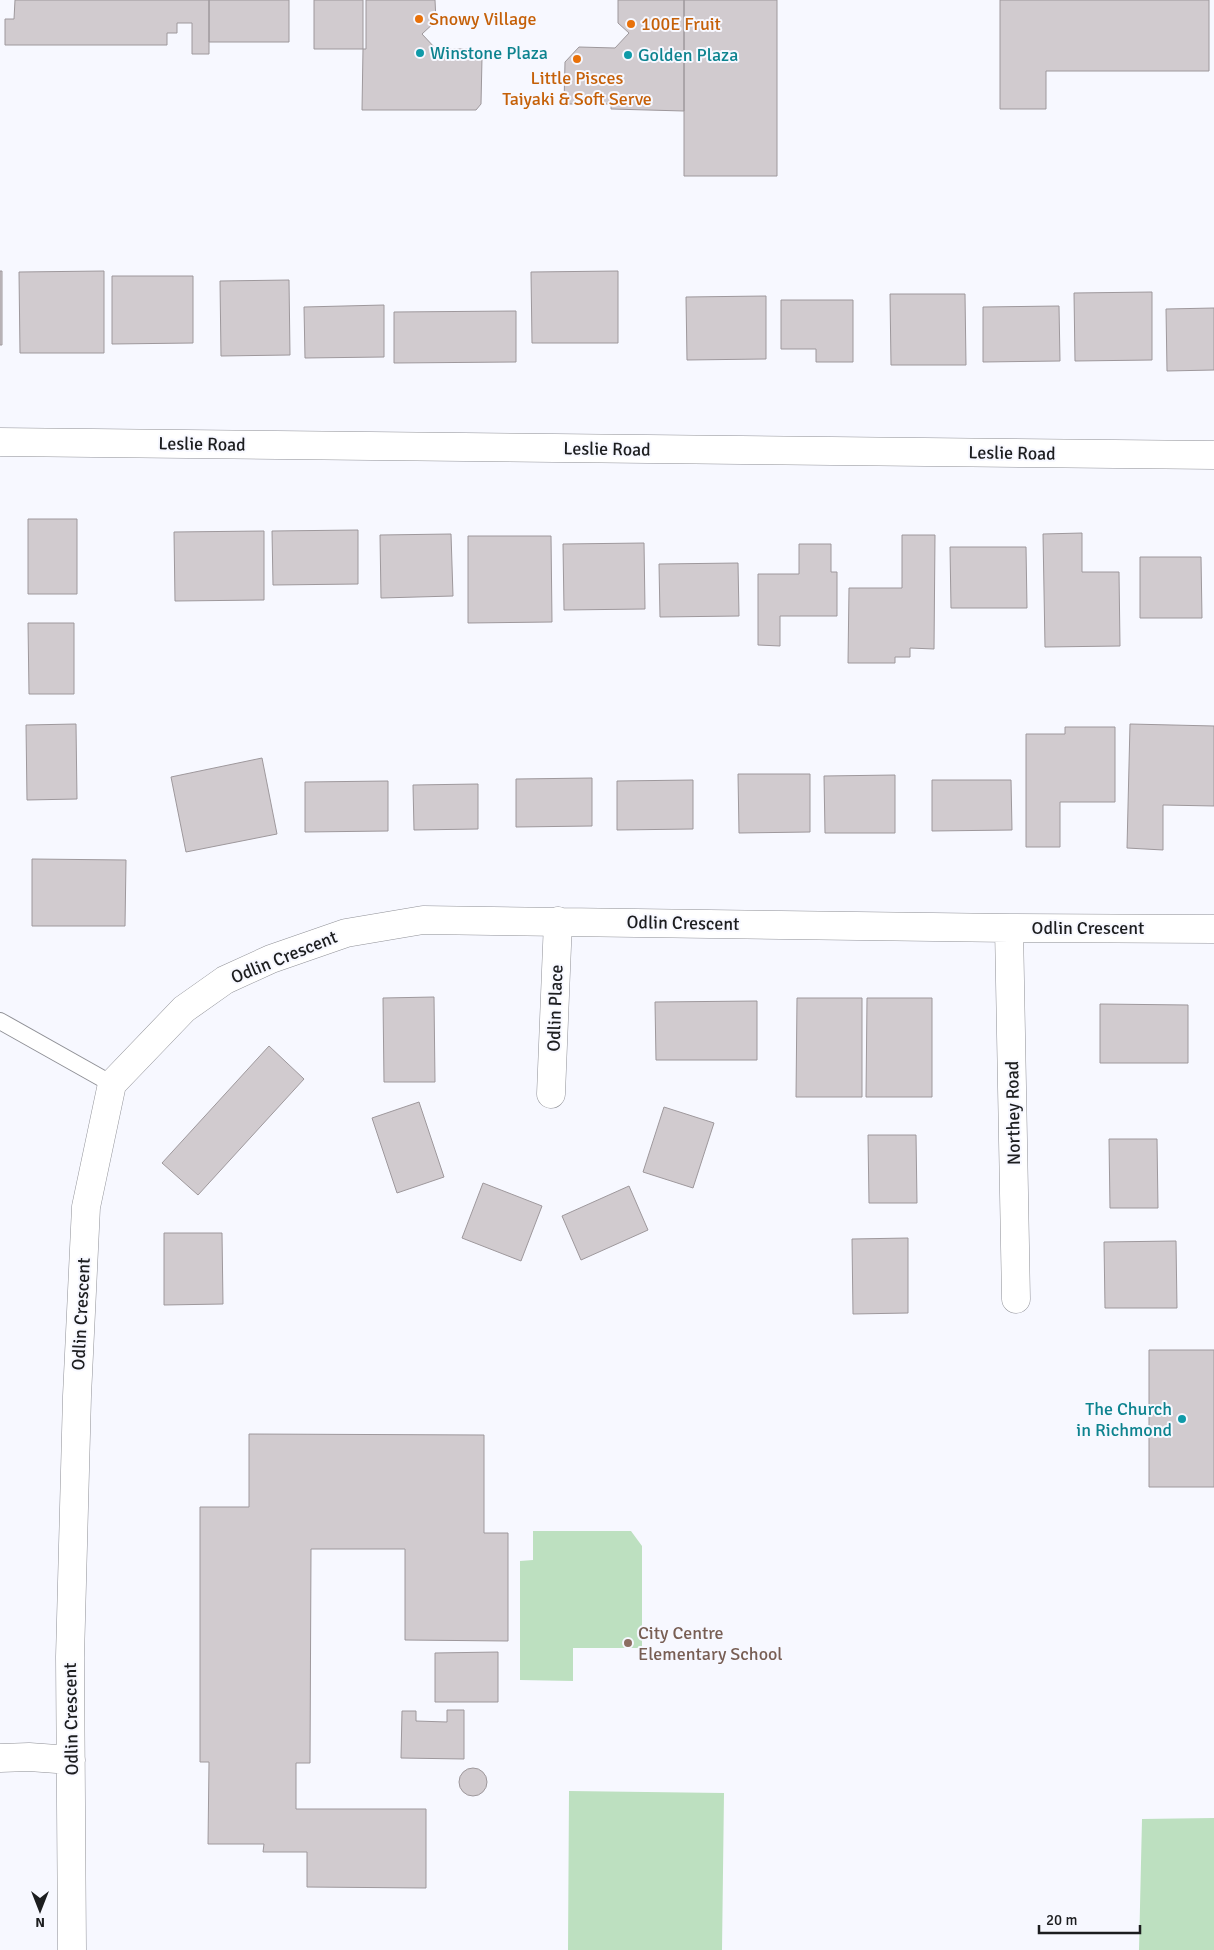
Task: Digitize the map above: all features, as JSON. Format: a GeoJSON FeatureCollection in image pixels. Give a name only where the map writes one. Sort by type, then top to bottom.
{"type":"FeatureCollection","features":[{"type":"Feature","properties":{"kind":"street","name":"Leslie Road"},"geometry":{"type":"LineString","coordinates":[[0,442],[1214,455]]}},
{"type":"Feature","properties":{"kind":"street","name":"Odlin Crescent"},"geometry":{"type":"LineString","coordinates":[[72,1950],[70,1657],[77,1396],[86,1207],[112,1084],[184,1009],[226,980],[270,959],[346,933],[423,920],[1214,929]]}},
{"type":"Feature","properties":{"kind":"street","name":"Odlin Place"},"geometry":{"type":"LineString","coordinates":[[551,1094],[558,921]]}},
{"type":"Feature","properties":{"kind":"street","name":"Northey Road"},"geometry":{"type":"LineString","coordinates":[[1009,928],[1016,1299]]}},
{"type":"Feature","properties":{"kind":"street"},"geometry":{"type":"LineString","coordinates":[[0,1758],[29,1756],[72,1760]]}},
{"type":"Feature","properties":{"kind":"lane"},"geometry":{"type":"LineString","coordinates":[[0,1021],[112,1084]]}},
{"type":"Feature","properties":{"kind":"green space"},"geometry":{"type":"Polygon","coordinates":[[[533,1531],[631,1531],[642,1546],[642,1648],[573,1648],[573,1681],[520,1680],[520,1561],[533,1560],[533,1531]]]}},
{"type":"Feature","properties":{"kind":"green space"},"geometry":{"type":"Polygon","coordinates":[[[569,1791],[724,1793],[722,1950],[568,1950],[569,1791]]]}},
{"type":"Feature","properties":{"kind":"green space"},"geometry":{"type":"Polygon","coordinates":[[[1214,1818],[1214,1950],[1139,1950],[1142,1819],[1214,1818]]]}},
{"type":"Feature","properties":{"kind":"building"},"geometry":{"type":"Polygon","coordinates":[[[15,0],[209,0],[209,54],[192,54],[192,23],[177,23],[177,33],[167,33],[167,45],[5,45],[5,19],[14,19],[15,0]]]}},
{"type":"Feature","properties":{"kind":"building"},"geometry":{"type":"Polygon","coordinates":[[[209,0],[289,0],[289,42],[209,42],[209,0]]]}},
{"type":"Feature","properties":{"kind":"building"},"geometry":{"type":"Polygon","coordinates":[[[314,0],[363,0],[363,49],[314,49],[314,0]]]}},
{"type":"Feature","properties":{"kind":"building","name":"Winstone Plaza"},"geometry":{"type":"Polygon","coordinates":[[[366,0],[435,0],[436,21],[422,34],[436,49],[474,49],[482,58],[481,104],[476,110],[362,110],[363,49],[366,49],[366,0]]]}},
{"type":"Feature","properties":{"kind":"building","name":"Golden Plaza"},"geometry":{"type":"Polygon","coordinates":[[[618,0],[684,0],[684,111],[611,109],[611,104],[564,104],[565,62],[579,47],[615,48],[629,33],[618,23],[618,0]]]}},
{"type":"Feature","properties":{"kind":"building"},"geometry":{"type":"Polygon","coordinates":[[[684,0],[777,0],[777,176],[684,176],[684,0]]]}},
{"type":"Feature","properties":{"kind":"building"},"geometry":{"type":"Polygon","coordinates":[[[1000,0],[1209,0],[1209,71],[1046,71],[1046,109],[1000,109],[1000,0]]]}},
{"type":"Feature","properties":{"kind":"building"},"geometry":{"type":"Polygon","coordinates":[[[0,271],[2,271],[2,345],[0,345],[0,271]]]}},
{"type":"Feature","properties":{"kind":"building"},"geometry":{"type":"Polygon","coordinates":[[[104,271],[104,353],[20,353],[19,272],[104,271]]]}},
{"type":"Feature","properties":{"kind":"building"},"geometry":{"type":"Polygon","coordinates":[[[618,271],[618,343],[532,343],[531,272],[618,271]]]}},
{"type":"Feature","properties":{"kind":"building"},"geometry":{"type":"Polygon","coordinates":[[[112,276],[193,276],[193,343],[112,344],[112,276]]]}},
{"type":"Feature","properties":{"kind":"building"},"geometry":{"type":"Polygon","coordinates":[[[289,280],[290,355],[221,356],[220,281],[289,280]]]}},
{"type":"Feature","properties":{"kind":"building"},"geometry":{"type":"Polygon","coordinates":[[[1152,292],[1152,360],[1075,361],[1074,293],[1152,292]]]}},
{"type":"Feature","properties":{"kind":"building"},"geometry":{"type":"Polygon","coordinates":[[[890,294],[965,294],[966,365],[891,365],[890,294]]]}},
{"type":"Feature","properties":{"kind":"building"},"geometry":{"type":"Polygon","coordinates":[[[766,296],[766,359],[687,360],[686,297],[766,296]]]}},
{"type":"Feature","properties":{"kind":"building"},"geometry":{"type":"Polygon","coordinates":[[[781,300],[853,300],[853,362],[816,362],[816,349],[781,349],[781,300]]]}},
{"type":"Feature","properties":{"kind":"building"},"geometry":{"type":"Polygon","coordinates":[[[384,305],[384,357],[305,358],[304,307],[384,305]]]}},
{"type":"Feature","properties":{"kind":"building"},"geometry":{"type":"Polygon","coordinates":[[[1059,306],[1060,361],[983,362],[983,307],[1059,306]]]}},
{"type":"Feature","properties":{"kind":"building"},"geometry":{"type":"Polygon","coordinates":[[[1214,308],[1214,370],[1167,371],[1166,309],[1214,308]]]}},
{"type":"Feature","properties":{"kind":"building"},"geometry":{"type":"Polygon","coordinates":[[[516,311],[516,362],[394,363],[394,312],[516,311]]]}},
{"type":"Feature","properties":{"kind":"building"},"geometry":{"type":"Polygon","coordinates":[[[28,519],[77,519],[77,594],[28,594],[28,519]]]}},
{"type":"Feature","properties":{"kind":"building"},"geometry":{"type":"Polygon","coordinates":[[[358,530],[358,584],[273,585],[272,531],[358,530]]]}},
{"type":"Feature","properties":{"kind":"building"},"geometry":{"type":"Polygon","coordinates":[[[264,531],[264,600],[175,601],[174,532],[264,531]]]}},
{"type":"Feature","properties":{"kind":"building"},"geometry":{"type":"Polygon","coordinates":[[[1082,533],[1082,572],[1119,572],[1120,646],[1045,647],[1043,534],[1082,533]]]}},
{"type":"Feature","properties":{"kind":"building"},"geometry":{"type":"Polygon","coordinates":[[[451,534],[453,596],[381,598],[380,535],[451,534]]]}},
{"type":"Feature","properties":{"kind":"building"},"geometry":{"type":"Polygon","coordinates":[[[902,535],[935,535],[934,649],[910,648],[910,657],[895,657],[895,663],[848,663],[849,588],[902,588],[902,535]]]}},
{"type":"Feature","properties":{"kind":"building"},"geometry":{"type":"Polygon","coordinates":[[[468,536],[551,536],[552,622],[468,623],[468,536]]]}},
{"type":"Feature","properties":{"kind":"building"},"geometry":{"type":"Polygon","coordinates":[[[644,543],[645,609],[564,610],[563,544],[644,543]]]}},
{"type":"Feature","properties":{"kind":"building"},"geometry":{"type":"Polygon","coordinates":[[[799,544],[831,544],[831,572],[837,572],[837,616],[780,616],[780,646],[758,645],[758,574],[799,574],[799,544]]]}},
{"type":"Feature","properties":{"kind":"building"},"geometry":{"type":"Polygon","coordinates":[[[950,547],[1026,547],[1027,608],[951,608],[950,547]]]}},
{"type":"Feature","properties":{"kind":"building"},"geometry":{"type":"Polygon","coordinates":[[[1140,557],[1201,557],[1202,618],[1140,618],[1140,557]]]}},
{"type":"Feature","properties":{"kind":"building"},"geometry":{"type":"Polygon","coordinates":[[[738,563],[739,616],[660,617],[659,564],[738,563]]]}},
{"type":"Feature","properties":{"kind":"building"},"geometry":{"type":"Polygon","coordinates":[[[28,623],[74,623],[74,694],[29,694],[28,623]]]}},
{"type":"Feature","properties":{"kind":"building"},"geometry":{"type":"Polygon","coordinates":[[[76,724],[77,799],[27,800],[26,725],[76,724]]]}},
{"type":"Feature","properties":{"kind":"building"},"geometry":{"type":"Polygon","coordinates":[[[1130,724],[1214,726],[1214,806],[1163,805],[1163,850],[1127,848],[1130,724]]]}},
{"type":"Feature","properties":{"kind":"building"},"geometry":{"type":"Polygon","coordinates":[[[1065,727],[1115,727],[1115,802],[1060,802],[1060,847],[1026,847],[1026,734],[1065,734],[1065,727]]]}},
{"type":"Feature","properties":{"kind":"building"},"geometry":{"type":"Polygon","coordinates":[[[262,758],[277,834],[186,852],[171,777],[262,758]]]}},
{"type":"Feature","properties":{"kind":"building"},"geometry":{"type":"Polygon","coordinates":[[[738,774],[810,774],[810,832],[739,833],[738,774]]]}},
{"type":"Feature","properties":{"kind":"building"},"geometry":{"type":"Polygon","coordinates":[[[895,775],[895,833],[825,833],[824,776],[895,775]]]}},
{"type":"Feature","properties":{"kind":"building"},"geometry":{"type":"Polygon","coordinates":[[[592,778],[592,826],[516,827],[516,779],[592,778]]]}},
{"type":"Feature","properties":{"kind":"building"},"geometry":{"type":"Polygon","coordinates":[[[693,780],[693,829],[617,830],[617,781],[693,780]]]}},
{"type":"Feature","properties":{"kind":"building"},"geometry":{"type":"Polygon","coordinates":[[[932,780],[1011,780],[1012,830],[932,831],[932,780]]]}},
{"type":"Feature","properties":{"kind":"building"},"geometry":{"type":"Polygon","coordinates":[[[388,781],[388,831],[305,832],[305,782],[388,781]]]}},
{"type":"Feature","properties":{"kind":"building"},"geometry":{"type":"Polygon","coordinates":[[[478,784],[478,829],[414,830],[413,785],[478,784]]]}},
{"type":"Feature","properties":{"kind":"building"},"geometry":{"type":"Polygon","coordinates":[[[32,859],[126,860],[125,926],[32,926],[32,859]]]}},
{"type":"Feature","properties":{"kind":"building"},"geometry":{"type":"Polygon","coordinates":[[[434,997],[435,1082],[384,1082],[383,998],[434,997]]]}},
{"type":"Feature","properties":{"kind":"building"},"geometry":{"type":"Polygon","coordinates":[[[797,998],[862,998],[862,1097],[796,1097],[797,998]]]}},
{"type":"Feature","properties":{"kind":"building"},"geometry":{"type":"Polygon","coordinates":[[[867,998],[932,998],[932,1097],[866,1097],[867,998]]]}},
{"type":"Feature","properties":{"kind":"building"},"geometry":{"type":"Polygon","coordinates":[[[757,1001],[757,1060],[656,1060],[655,1002],[757,1001]]]}},
{"type":"Feature","properties":{"kind":"building"},"geometry":{"type":"Polygon","coordinates":[[[1100,1004],[1188,1005],[1188,1063],[1100,1063],[1100,1004]]]}},
{"type":"Feature","properties":{"kind":"building"},"geometry":{"type":"Polygon","coordinates":[[[269,1046],[304,1079],[198,1195],[162,1163],[269,1046]]]}},
{"type":"Feature","properties":{"kind":"building"},"geometry":{"type":"Polygon","coordinates":[[[419,1102],[444,1177],[397,1193],[372,1118],[419,1102]]]}},
{"type":"Feature","properties":{"kind":"building"},"geometry":{"type":"Polygon","coordinates":[[[664,1107],[714,1123],[693,1188],[643,1172],[664,1107]]]}},
{"type":"Feature","properties":{"kind":"building"},"geometry":{"type":"Polygon","coordinates":[[[868,1135],[916,1135],[917,1203],[869,1203],[868,1135]]]}},
{"type":"Feature","properties":{"kind":"building"},"geometry":{"type":"Polygon","coordinates":[[[1109,1139],[1157,1139],[1158,1208],[1110,1208],[1109,1139]]]}},
{"type":"Feature","properties":{"kind":"building"},"geometry":{"type":"Polygon","coordinates":[[[483,1183],[542,1206],[521,1261],[462,1238],[483,1183]]]}},
{"type":"Feature","properties":{"kind":"building"},"geometry":{"type":"Polygon","coordinates":[[[629,1186],[648,1230],[581,1260],[562,1216],[629,1186]]]}},
{"type":"Feature","properties":{"kind":"building"},"geometry":{"type":"Polygon","coordinates":[[[164,1233],[222,1233],[223,1304],[164,1305],[164,1233]]]}},
{"type":"Feature","properties":{"kind":"building"},"geometry":{"type":"Polygon","coordinates":[[[908,1238],[908,1313],[853,1314],[852,1239],[908,1238]]]}},
{"type":"Feature","properties":{"kind":"building"},"geometry":{"type":"Polygon","coordinates":[[[1176,1241],[1177,1308],[1105,1308],[1104,1242],[1176,1241]]]}},
{"type":"Feature","properties":{"kind":"building","name":"The Church in Richmond"},"geometry":{"type":"Polygon","coordinates":[[[1149,1350],[1214,1350],[1214,1487],[1149,1487],[1149,1350]]]}},
{"type":"Feature","properties":{"kind":"building"},"geometry":{"type":"Polygon","coordinates":[[[249,1434],[484,1435],[484,1533],[508,1533],[508,1641],[405,1640],[405,1549],[311,1549],[310,1763],[296,1763],[296,1809],[426,1809],[426,1888],[307,1887],[307,1852],[263,1852],[264,1844],[208,1844],[209,1762],[200,1762],[200,1507],[249,1507],[249,1434]]]}},
{"type":"Feature","properties":{"kind":"building"},"geometry":{"type":"Polygon","coordinates":[[[498,1652],[498,1702],[435,1702],[435,1653],[498,1652]]]}},
{"type":"Feature","properties":{"kind":"building"},"geometry":{"type":"Polygon","coordinates":[[[447,1710],[464,1710],[464,1759],[401,1758],[402,1711],[416,1711],[416,1721],[447,1722],[447,1710]]]}},
{"type":"Feature","properties":{"kind":"building"},"geometry":{"type":"Polygon","coordinates":[[[473,1768],[483,1772],[487,1782],[483,1792],[473,1796],[463,1792],[459,1782],[463,1772],[473,1768]]]}},
{"type":"Feature","properties":{"kind":"place","name":"Snowy Village"},"geometry":{"type":"Point","coordinates":[419,19]}},
{"type":"Feature","properties":{"kind":"place","name":"100E Fruit"},"geometry":{"type":"Point","coordinates":[631,24]}},
{"type":"Feature","properties":{"kind":"place","name":"Winstone Plaza"},"geometry":{"type":"Point","coordinates":[420,53]}},
{"type":"Feature","properties":{"kind":"place","name":"Golden Plaza"},"geometry":{"type":"Point","coordinates":[628,55]}},
{"type":"Feature","properties":{"kind":"place","name":"Little Pisces Taiyaki & Soft Serve"},"geometry":{"type":"Point","coordinates":[577,59]}},
{"type":"Feature","properties":{"kind":"place","name":"The Church in Richmond"},"geometry":{"type":"Point","coordinates":[1182,1419]}},
{"type":"Feature","properties":{"kind":"place","name":"City Centre Elementary School"},"geometry":{"type":"Point","coordinates":[628,1643]}}]}
